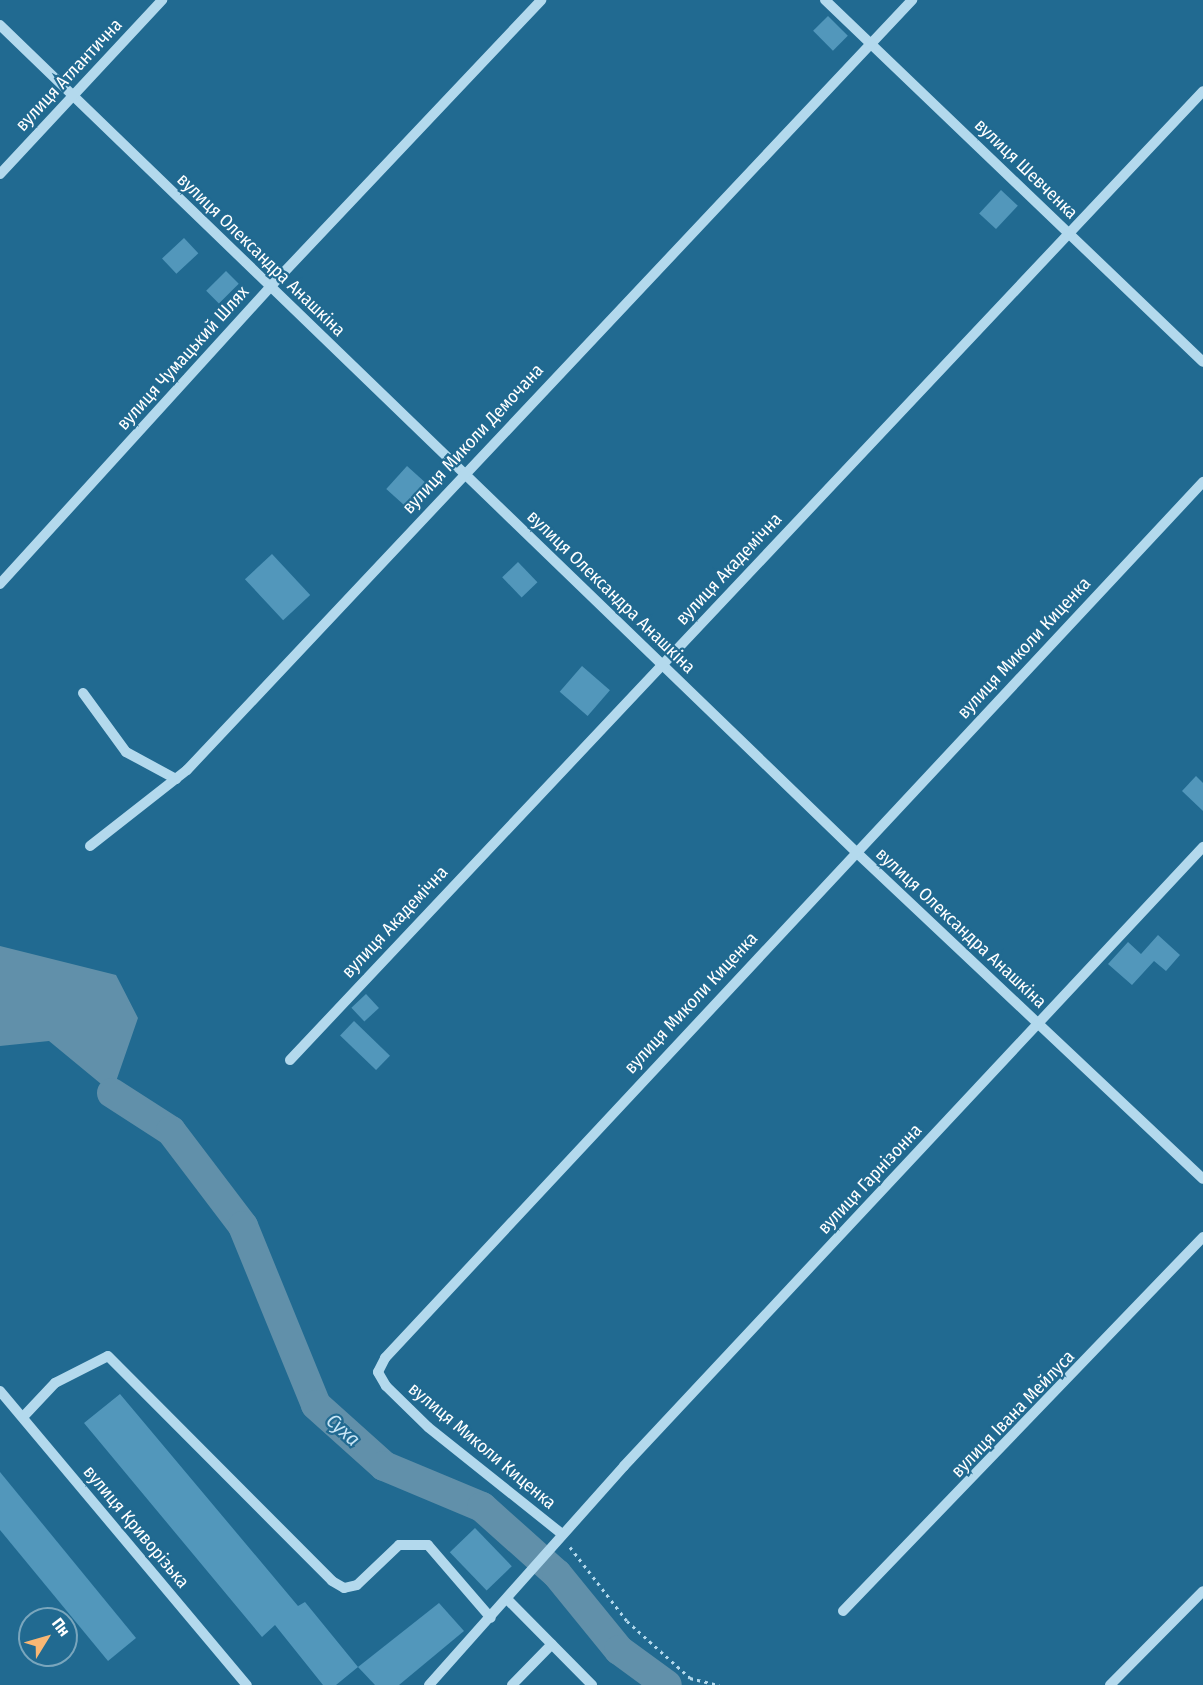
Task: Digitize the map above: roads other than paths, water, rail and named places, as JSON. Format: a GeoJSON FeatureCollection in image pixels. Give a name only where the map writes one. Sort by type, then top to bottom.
{"type":"FeatureCollection","features":[{"type":"Feature","properties":{"kind":"street","name":"вулиця Атлантична"},"geometry":{"type":"LineString","coordinates":[[0,174],[162,0]]}},
{"type":"Feature","properties":{"kind":"street","name":"вулиця Чумацький Шлях"},"geometry":{"type":"LineString","coordinates":[[0,584],[270,286],[541,0]]}},
{"type":"Feature","properties":{"kind":"street","name":"вулиця Шевченка"},"geometry":{"type":"LineString","coordinates":[[825,0],[1203,362]]}},
{"type":"Feature","properties":{"kind":"street","name":"вулиця Миколи Демочана"},"geometry":{"type":"LineString","coordinates":[[90,846],[176,779],[912,0]]}},
{"type":"Feature","properties":{"kind":"street","name":"вулиця Олександра Анашкіна"},"geometry":{"type":"LineString","coordinates":[[0,25],[855,851],[1203,1179]]}},
{"type":"Feature","properties":{"kind":"street","name":"вулиця Академічна"},"geometry":{"type":"LineString","coordinates":[[290,1060],[1203,91]]}},
{"type":"Feature","properties":{"kind":"street","name":"вулиця Миколи Киценка"},"geometry":{"type":"LineString","coordinates":[[562,1534],[428,1427],[386,1386],[378,1372],[443,1294],[855,851],[1203,482]]}},
{"type":"Feature","properties":{"kind":"street"},"geometry":{"type":"LineString","coordinates":[[83,693],[126,752],[176,779]]}},
{"type":"Feature","properties":{"kind":"street","name":"вулиця Гарнізонна"},"geometry":{"type":"LineString","coordinates":[[507,1599],[562,1534],[1203,847]]}},
{"type":"Feature","properties":{"kind":"street","name":"вулиця Івана Мейлуса"},"geometry":{"type":"LineString","coordinates":[[843,1611],[1203,1237]]}},
{"type":"Feature","properties":{"kind":"street"},"geometry":{"type":"LineString","coordinates":[[23,1417],[55,1383],[108,1356],[332,1581],[344,1588],[357,1585],[399,1545],[428,1545],[491,1618]]}},
{"type":"Feature","properties":{"kind":"street","name":"вулиця Криворізька"},"geometry":{"type":"LineString","coordinates":[[0,1391],[247,1685]]}},
{"type":"Feature","properties":{"kind":"street"},"geometry":{"type":"LineString","coordinates":[[1110,1685],[1203,1591]]}},
{"type":"Feature","properties":{"kind":"street"},"geometry":{"type":"LineString","coordinates":[[429,1685],[507,1599],[592,1685]]}},
{"type":"Feature","properties":{"kind":"street"},"geometry":{"type":"LineString","coordinates":[[512,1685],[552,1644]]}},
{"type":"Feature","properties":{"kind":"water"},"geometry":{"type":"Polygon","coordinates":[[[0,946],[116,975],[138,1018],[112,1093],[49,1041],[0,1046],[0,946]]]}},
{"type":"Feature","properties":{"kind":"waterway","name":"Суха"},"geometry":{"type":"LineString","coordinates":[[112,1093],[171,1131],[243,1226],[316,1405],[384,1466],[482,1507],[557,1574],[619,1650],[667,1685]]}}]}
